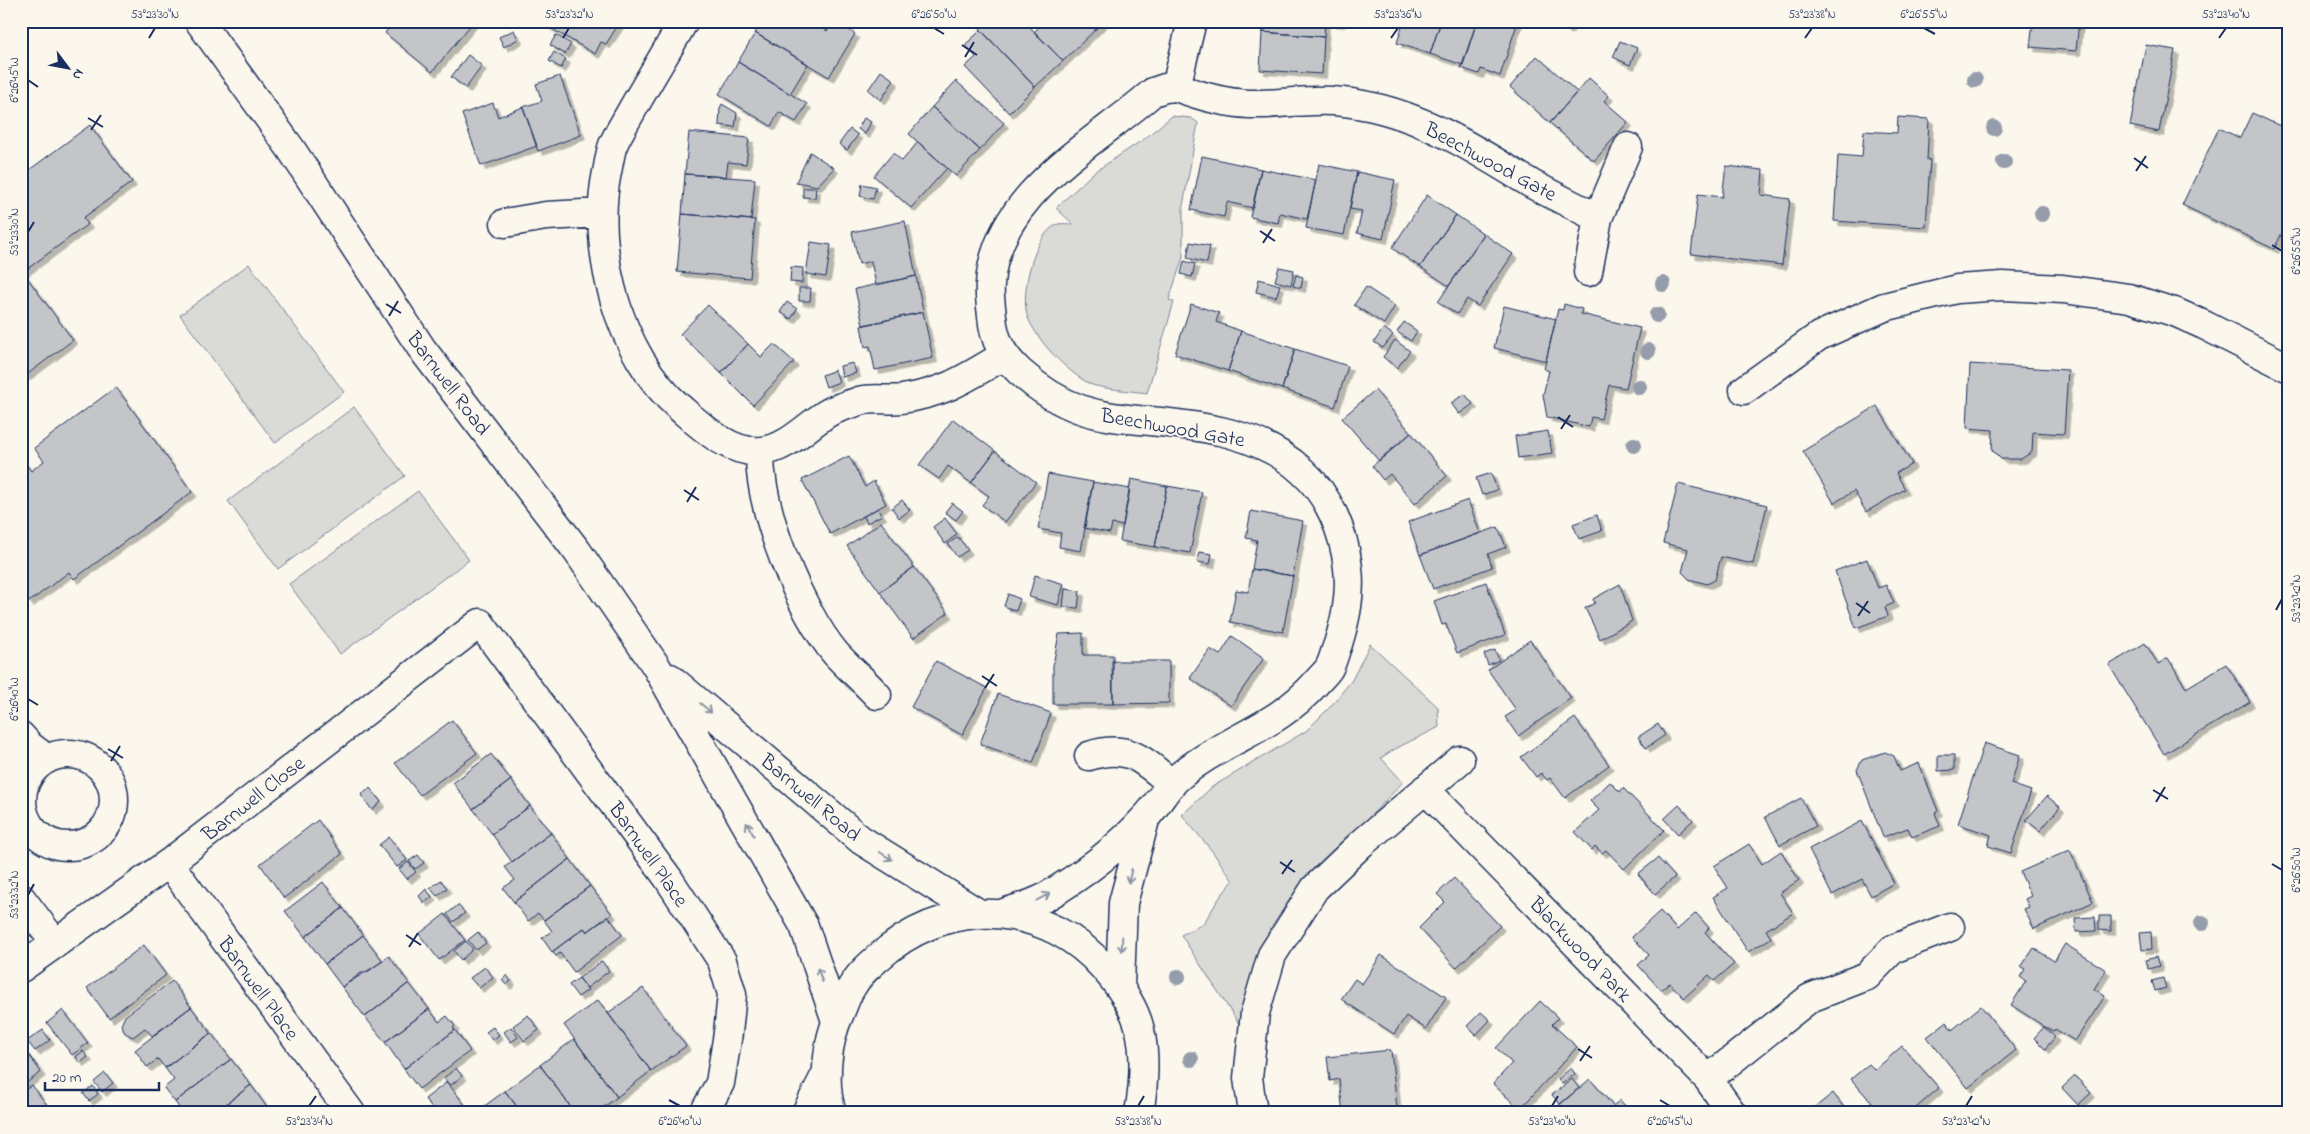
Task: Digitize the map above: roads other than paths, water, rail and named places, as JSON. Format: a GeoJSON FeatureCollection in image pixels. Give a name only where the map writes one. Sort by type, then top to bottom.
{"type":"FeatureCollection","features":[{"type":"Feature","properties":{"kind":"street","name":"Barnwell Road"},"geometry":{"type":"LineString","coordinates":[[200,21],[291,148],[422,349],[577,551],[656,666],[804,926],[836,1022]]}},
{"type":"Feature","properties":{"kind":"street"},"geometry":{"type":"LineString","coordinates":[[684,21],[612,146],[602,197],[609,274],[617,307],[630,342],[649,373],[675,403],[708,432],[739,448],[760,452],[778,447],[828,412],[862,400],[901,399],[937,392],[956,385],[1003,356]]}},
{"type":"Feature","properties":{"kind":"street"},"geometry":{"type":"LineString","coordinates":[[1176,87],[1192,21]]}},
{"type":"Feature","properties":{"kind":"street","name":"Beechwood Gate"},"geometry":{"type":"LineString","coordinates":[[827,1072],[832,1035],[836,1022],[853,985],[872,962],[910,933],[944,920],[990,913],[1041,899],[1080,874],[1122,841],[1146,817],[1172,784],[1194,766],[1274,720],[1302,698],[1329,668],[1343,629],[1351,590],[1345,544],[1330,508],[1303,472],[1268,448],[1244,437],[1184,424],[1121,418],[1082,410],[1053,398],[1031,382],[1003,356],[993,325],[990,284],[997,249],[1009,223],[1039,186],[1082,146],[1153,92],[1176,87],[1199,96],[1222,101],[1258,104],[1314,101],[1363,105],[1404,116],[1480,151],[1532,183],[1598,218]]}},
{"type":"Feature","properties":{"kind":"street"},"geometry":{"type":"LineString","coordinates":[[1588,272],[1598,218],[1628,147]]}},
{"type":"Feature","properties":{"kind":"street"},"geometry":{"type":"LineString","coordinates":[[505,223],[546,216],[602,213]]}},
{"type":"Feature","properties":{"kind":"street"},"geometry":{"type":"LineString","coordinates":[[1744,390],[1819,336],[1884,307],[1957,289],[2003,286],[2063,289],[2129,298],[2204,325],[2289,368]]}},
{"type":"Feature","properties":{"kind":"street"},"geometry":{"type":"LineString","coordinates":[[760,452],[760,467],[772,521],[793,579],[808,612],[836,653],[877,695]]}},
{"type":"Feature","properties":{"kind":"street","name":"Barnwell Close"},"geometry":{"type":"LineString","coordinates":[[21,968],[169,863],[480,623]]}},
{"type":"Feature","properties":{"kind":"street","name":"Barnwell Place"},"geometry":{"type":"LineString","coordinates":[[480,623],[668,878],[722,961],[732,994],[728,1033],[720,1083],[704,1113]]}},
{"type":"Feature","properties":{"kind":"street","name":"Barnwell Road"},"geometry":{"type":"LineString","coordinates":[[656,666],[861,840],[990,913]]}},
{"type":"Feature","properties":{"kind":"street"},"geometry":{"type":"LineString","coordinates":[[21,736],[47,759]]}},
{"type":"Feature","properties":{"kind":"street"},"geometry":{"type":"LineString","coordinates":[[1089,756],[1107,750],[1130,753],[1172,784]]}},
{"type":"Feature","properties":{"kind":"street"},"geometry":{"type":"LineString","coordinates":[[1253,1113],[1248,1078],[1255,1013],[1272,955],[1315,888],[1361,844],[1460,760]]}},
{"type":"Feature","properties":{"kind":"street","name":"Blackwood Park"},"geometry":{"type":"LineString","coordinates":[[1425,789],[1708,1079],[1732,1113]]}},
{"type":"Feature","properties":{"kind":"street","name":"Beechwood Gate"},"geometry":{"type":"LineString","coordinates":[[1120,986],[1123,903],[1146,817]]}},
{"type":"Feature","properties":{"kind":"street","name":"Barnwell Place"},"geometry":{"type":"LineString","coordinates":[[169,863],[350,1113]]}},
{"type":"Feature","properties":{"kind":"street"},"geometry":{"type":"LineString","coordinates":[[21,898],[55,943]]}},
{"type":"Feature","properties":{"kind":"street"},"geometry":{"type":"LineString","coordinates":[[990,913],[1048,926],[1088,950],[1120,986],[1140,1029],[1145,1076],[1157,1113]]}},
{"type":"Feature","properties":{"kind":"street"},"geometry":{"type":"LineString","coordinates":[[1708,1079],[1810,998],[1867,976],[1893,949],[1950,927]]}},
{"type":"Feature","properties":{"kind":"street"},"geometry":{"type":"LineString","coordinates":[[806,1113],[827,1072]]}},
{"type":"Feature","properties":{"kind":"street"},"geometry":{"type":"LineString","coordinates":[[827,1072],[832,1113]]}},
{"type":"Feature","properties":{"kind":"street"},"geometry":{"type":"LineString","coordinates":[[1139,1113],[1145,1076]]}}]}
